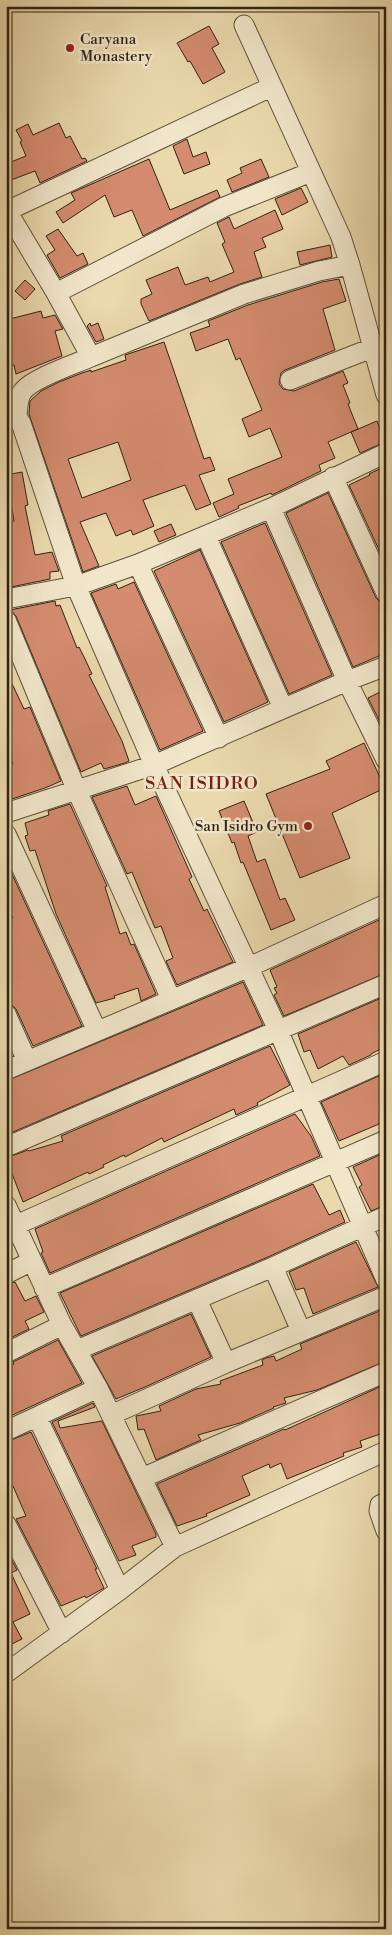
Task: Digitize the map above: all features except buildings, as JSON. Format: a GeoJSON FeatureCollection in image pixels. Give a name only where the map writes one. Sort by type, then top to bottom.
{"type":"FeatureCollection","features":[{"type":"Feature","properties":{"kind":"street"},"geometry":{"type":"LineString","coordinates":[[244,25],[341,237],[386,394]]}},
{"type":"Feature","properties":{"kind":"street"},"geometry":{"type":"LineString","coordinates":[[91,357],[7,210],[272,87]]}},
{"type":"Feature","properties":{"kind":"street"},"geometry":{"type":"LineString","coordinates":[[56,293],[216,210],[311,172]]}},
{"type":"Feature","properties":{"kind":"street"},"geometry":{"type":"LineString","coordinates":[[350,265],[319,271],[244,294],[32,383],[23,391],[12,418],[21,423],[76,586],[154,765],[278,1030],[386,1280]]}},
{"type":"Feature","properties":{"kind":"street"},"geometry":{"type":"LineString","coordinates":[[290,380],[372,348]]}},
{"type":"Feature","properties":{"kind":"street"},"geometry":{"type":"LineString","coordinates":[[6,599],[76,586],[138,564],[271,508],[332,477],[386,453]]}},
{"type":"Feature","properties":{"kind":"street"},"geometry":{"type":"LineString","coordinates":[[332,477],[386,593]]}},
{"type":"Feature","properties":{"kind":"street"},"geometry":{"type":"LineString","coordinates":[[271,508],[348,681],[385,756]]}},
{"type":"Feature","properties":{"kind":"street"},"geometry":{"type":"LineString","coordinates":[[206,536],[283,708]]}},
{"type":"Feature","properties":{"kind":"street"},"geometry":{"type":"LineString","coordinates":[[138,564],[219,738]]}},
{"type":"Feature","properties":{"kind":"street"},"geometry":{"type":"LineString","coordinates":[[6,620],[77,791],[171,999]]}},
{"type":"Feature","properties":{"kind":"street"},"geometry":{"type":"LineString","coordinates":[[6,812],[154,765],[219,738],[283,708],[386,666]]}},
{"type":"Feature","properties":{"kind":"street"},"geometry":{"type":"LineString","coordinates":[[6,834],[97,1031]]}},
{"type":"Feature","properties":{"kind":"street"},"geometry":{"type":"LineString","coordinates":[[6,1070],[384,909]]}},
{"type":"Feature","properties":{"kind":"street"},"geometry":{"type":"LineString","coordinates":[[6,1147],[386,984]]}},
{"type":"Feature","properties":{"kind":"street"},"geometry":{"type":"LineString","coordinates":[[6,1014],[27,1061]]}},
{"type":"Feature","properties":{"kind":"street"},"geometry":{"type":"LineString","coordinates":[[16,1225],[386,1061]]}},
{"type":"Feature","properties":{"kind":"street"},"geometry":{"type":"LineString","coordinates":[[44,1288],[386,1140]]}},
{"type":"Feature","properties":{"kind":"street"},"geometry":{"type":"LineString","coordinates":[[6,1205],[62,1325],[98,1388],[175,1547]]}},
{"type":"Feature","properties":{"kind":"street"},"geometry":{"type":"LineString","coordinates":[[77,1350],[197,1300],[386,1216]]}},
{"type":"Feature","properties":{"kind":"street"},"geometry":{"type":"LineString","coordinates":[[6,1274],[32,1261]]}},
{"type":"Feature","properties":{"kind":"street"},"geometry":{"type":"LineString","coordinates":[[273,1267],[301,1331]]}},
{"type":"Feature","properties":{"kind":"street"},"geometry":{"type":"LineString","coordinates":[[111,1415],[226,1363],[386,1296]]}},
{"type":"Feature","properties":{"kind":"street"},"geometry":{"type":"LineString","coordinates":[[197,1300],[226,1363]]}},
{"type":"Feature","properties":{"kind":"street"},"geometry":{"type":"LineString","coordinates":[[6,1353],[62,1325]]}},
{"type":"Feature","properties":{"kind":"street"},"geometry":{"type":"LineString","coordinates":[[142,1478],[386,1372]]}},
{"type":"Feature","properties":{"kind":"street"},"geometry":{"type":"LineString","coordinates":[[6,1432],[98,1388]]}},
{"type":"Feature","properties":{"kind":"street"},"geometry":{"type":"LineString","coordinates":[[37,1417],[120,1590]]}},
{"type":"Feature","properties":{"kind":"street"},"geometry":{"type":"LineString","coordinates":[[6,1673],[120,1590],[175,1547],[386,1451]]}},
{"type":"Feature","properties":{"kind":"street"},"geometry":{"type":"LineString","coordinates":[[386,1502],[380,1506],[379,1511],[386,1531]]}},
{"type":"Feature","properties":{"kind":"street"},"geometry":{"type":"LineString","coordinates":[[6,1524],[62,1632]]}},
{"type":"Feature","properties":{"kind":"place","name":"Caryana Monastery"},"geometry":{"type":"Point","coordinates":[70,48]}},
{"type":"Feature","properties":{"kind":"place","name":"San Isidro Gym"},"geometry":{"type":"Point","coordinates":[308,826]}},
{"type":"Feature","properties":{"kind":"district","name":"SAN ISIDRO"},"geometry":{"type":"Point","coordinates":[202,783]}}]}
